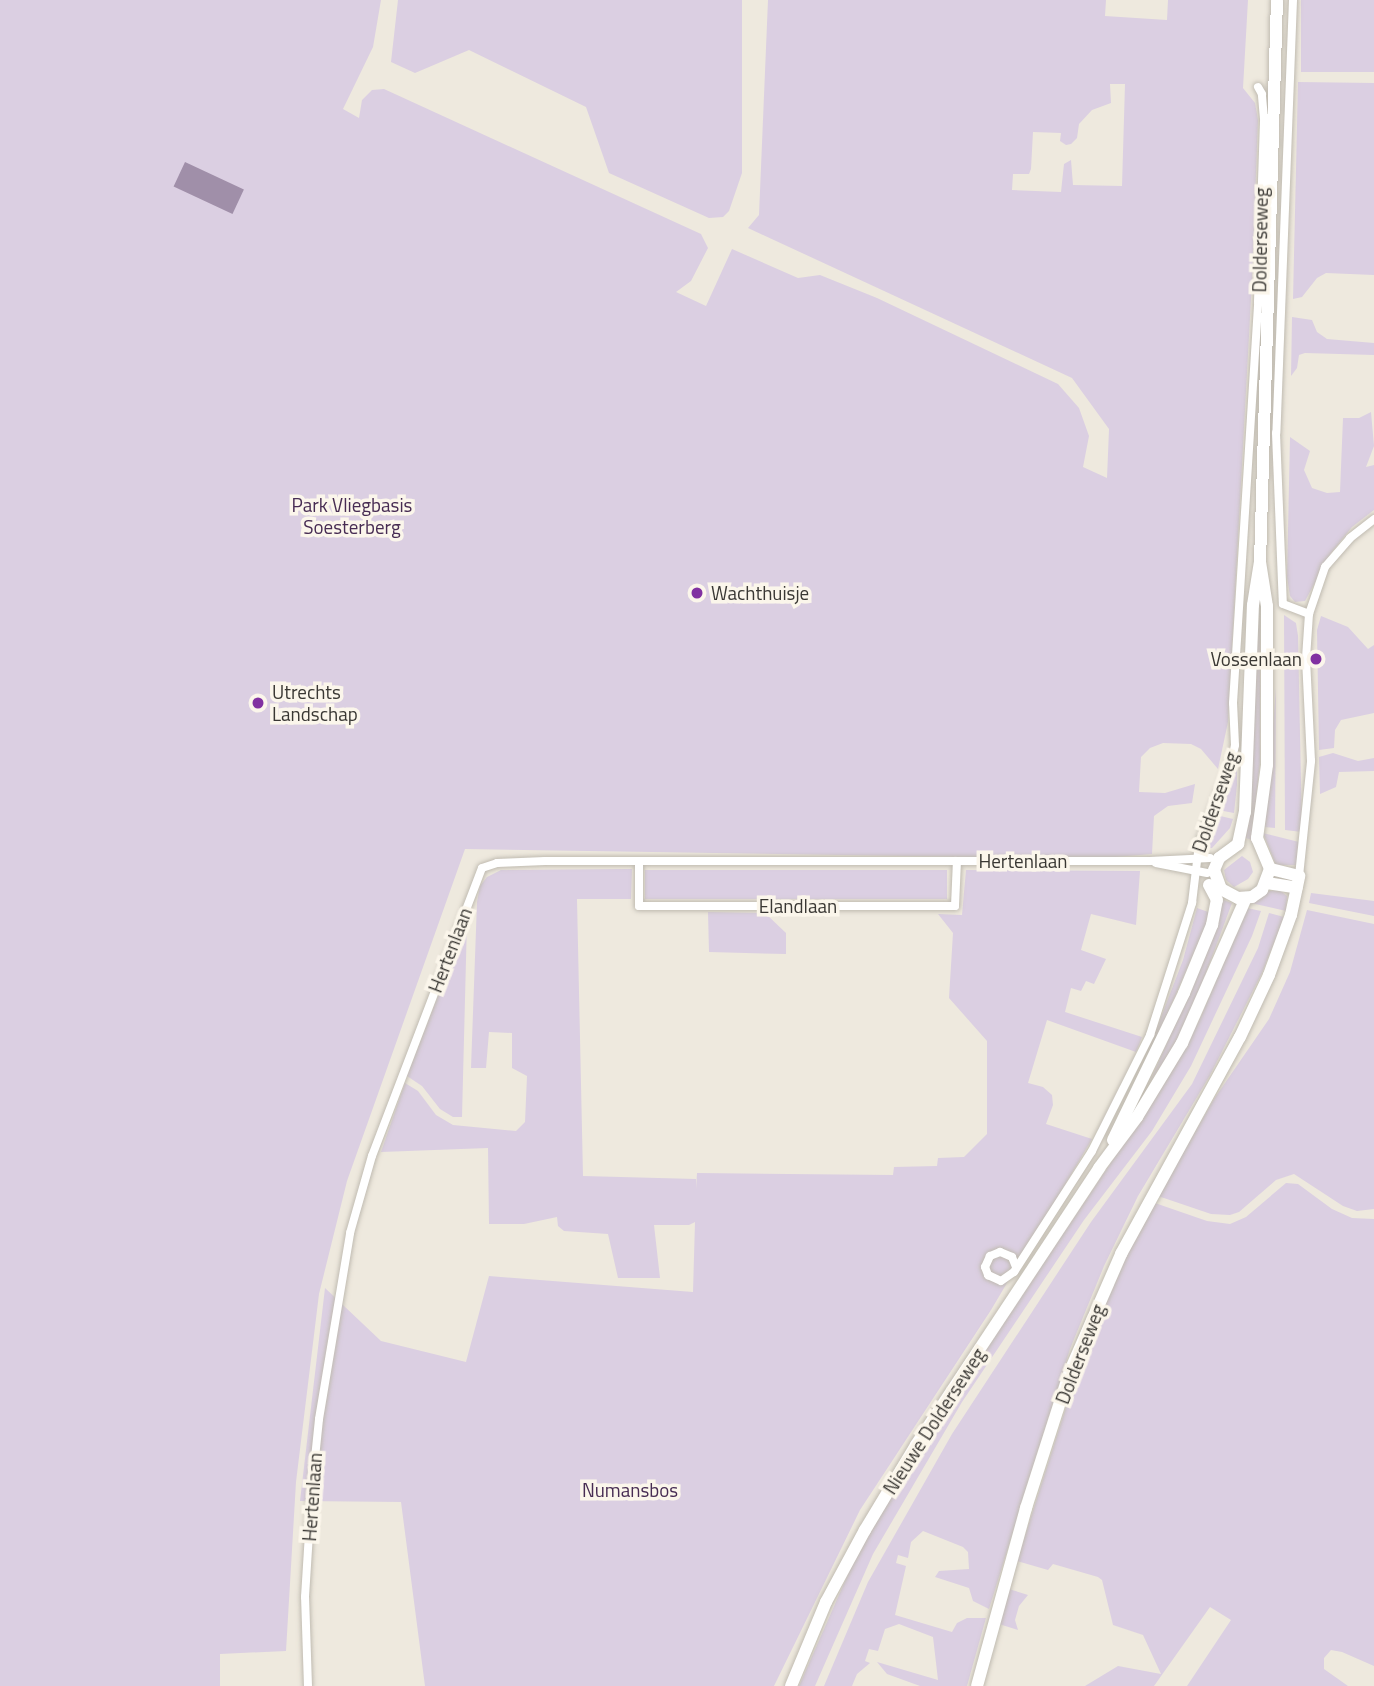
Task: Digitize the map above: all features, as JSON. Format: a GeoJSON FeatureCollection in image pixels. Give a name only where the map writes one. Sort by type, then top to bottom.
{"type":"FeatureCollection","features":[{"type":"Feature","properties":{"kind":"main road","name":"Dolderseweg"},"geometry":{"type":"LineString","coordinates":[[1234,844],[1244,801],[1253,605],[1260,562],[1277,0]]}},
{"type":"Feature","properties":{"kind":"main road","name":"Dolderseweg"},"geometry":{"type":"LineString","coordinates":[[1260,562],[1267,607],[1267,765],[1257,838],[1263,850],[1266,868]]}},
{"type":"Feature","properties":{"kind":"main road"},"geometry":{"type":"LineString","coordinates":[[1205,872],[1210,858],[1221,848],[1234,844],[1254,852],[1266,868],[1298,882]]}},
{"type":"Feature","properties":{"kind":"main road"},"geometry":{"type":"LineString","coordinates":[[1205,872],[1234,844]]}},
{"type":"Feature","properties":{"kind":"main road"},"geometry":{"type":"LineString","coordinates":[[1266,868],[1267,883]]}},
{"type":"Feature","properties":{"kind":"main road"},"geometry":{"type":"LineString","coordinates":[[1242,898],[1257,884],[1266,868]]}},
{"type":"Feature","properties":{"kind":"main road"},"geometry":{"type":"LineString","coordinates":[[1205,872],[1220,889],[1242,898],[1257,894],[1267,883],[1298,882]]}},
{"type":"Feature","properties":{"kind":"main road","name":"Nieuwe Dolderseweg"},"geometry":{"type":"LineString","coordinates":[[1099,1168],[1199,958],[1217,905],[1205,872]]}},
{"type":"Feature","properties":{"kind":"main road","name":"Dolderseweg"},"geometry":{"type":"LineString","coordinates":[[977,1686],[1026,1508],[1070,1371],[1121,1254],[1240,1037],[1269,975],[1291,915],[1298,882]]}},
{"type":"Feature","properties":{"kind":"main road","name":"Nieuwe Dolderseweg"},"geometry":{"type":"LineString","coordinates":[[791,1686],[826,1602],[864,1530],[916,1445],[1099,1168],[1137,1117],[1182,1043],[1226,943],[1242,898]]}},
{"type":"Feature","properties":{"kind":"street","name":"Dolderseweg"},"geometry":{"type":"LineString","coordinates":[[1293,0],[1276,433],[1283,604],[1309,614],[1306,658],[1311,761],[1298,882]]}},
{"type":"Feature","properties":{"kind":"street","name":"Dolderseweg"},"geometry":{"type":"LineString","coordinates":[[1016,1266],[1092,1151],[1150,1035],[1205,872],[1196,858],[1235,745],[1234,690],[1258,302],[1264,119],[1262,94],[1258,87]]}},
{"type":"Feature","properties":{"kind":"street"},"geometry":{"type":"LineString","coordinates":[[1309,614],[1325,567],[1350,538],[1374,519]]}},
{"type":"Feature","properties":{"kind":"street","name":"Hertenlaan"},"geometry":{"type":"LineString","coordinates":[[308,1686],[305,1597],[313,1473],[319,1419],[350,1233],[381,1132],[482,868],[497,863],[1150,861],[1210,858]]}},
{"type":"Feature","properties":{"kind":"street","name":"Elandlaan"},"geometry":{"type":"LineString","coordinates":[[639,863],[639,906],[955,906],[957,861]]}},
{"type":"Feature","properties":{"kind":"street","name":"Hertenlaan"},"geometry":{"type":"LineString","coordinates":[[1150,861],[1205,872]]}},
{"type":"Feature","properties":{"kind":"green space","name":"Park Vliegbasis Soesterberg"},"geometry":{"type":"Polygon","coordinates":[[[0,0],[381,0],[373,47],[343,109],[359,118],[362,100],[372,90],[384,89],[701,234],[708,248],[691,281],[676,292],[706,306],[732,249],[798,278],[820,275],[877,298],[1058,384],[1079,408],[1089,436],[1083,467],[1107,478],[1109,429],[1072,378],[748,228],[759,215],[768,0],[1106,0],[1105,16],[1167,20],[1168,0],[1248,0],[1243,88],[1255,103],[1258,120],[1252,281],[1228,722],[1218,769],[1201,749],[1191,744],[1163,743],[1150,748],[1141,757],[1139,792],[1165,793],[1195,784],[1192,803],[1168,806],[1154,816],[1152,854],[1091,859],[465,849],[347,1181],[319,1294],[296,1482],[286,1651],[220,1654],[220,1686],[0,1686],[0,0]],[[1110,84],[1111,103],[1092,110],[1079,124],[1077,138],[1071,144],[1066,145],[1060,141],[1061,133],[1033,132],[1031,169],[1029,174],[1013,174],[1012,190],[1061,192],[1064,164],[1071,160],[1073,185],[1122,186],[1125,84],[1110,84]]]}},
{"type":"Feature","properties":{"kind":"green space"},"geometry":{"type":"Polygon","coordinates":[[[398,0],[742,0],[742,173],[729,211],[723,217],[709,218],[609,173],[586,107],[469,50],[415,73],[391,62],[398,0]]]}},
{"type":"Feature","properties":{"kind":"green space"},"geometry":{"type":"Polygon","coordinates":[[[1301,0],[1374,0],[1374,72],[1301,72],[1301,0]]]}},
{"type":"Feature","properties":{"kind":"green space"},"geometry":{"type":"Polygon","coordinates":[[[1298,82],[1374,83],[1374,275],[1326,273],[1317,278],[1302,297],[1293,299],[1298,82]]]}},
{"type":"Feature","properties":{"kind":"green space"},"geometry":{"type":"Polygon","coordinates":[[[1292,317],[1312,320],[1317,332],[1327,339],[1374,343],[1374,355],[1305,353],[1299,355],[1297,368],[1291,376],[1292,317]]]}},
{"type":"Feature","properties":{"kind":"green space"},"geometry":{"type":"Polygon","coordinates":[[[1371,412],[1374,446],[1366,467],[1374,465],[1374,510],[1352,527],[1331,553],[1305,601],[1295,602],[1290,596],[1287,577],[1290,437],[1310,451],[1304,470],[1312,488],[1327,493],[1340,492],[1343,418],[1359,418],[1371,412]]]}},
{"type":"Feature","properties":{"kind":"green space"},"geometry":{"type":"Polygon","coordinates":[[[1260,603],[1260,761],[1252,840],[1243,837],[1260,603]]]}},
{"type":"Feature","properties":{"kind":"green space"},"geometry":{"type":"Polygon","coordinates":[[[1284,615],[1296,623],[1298,636],[1302,832],[1285,830],[1284,615]]]}},
{"type":"Feature","properties":{"kind":"green space"},"geometry":{"type":"Polygon","coordinates":[[[1321,616],[1348,627],[1368,649],[1374,645],[1374,713],[1341,720],[1335,730],[1334,748],[1319,750],[1317,630],[1321,616]]]}},
{"type":"Feature","properties":{"kind":"green space"},"geometry":{"type":"Polygon","coordinates":[[[1276,688],[1275,828],[1265,827],[1276,688]]]}},
{"type":"Feature","properties":{"kind":"green space"},"geometry":{"type":"Polygon","coordinates":[[[1333,753],[1358,761],[1374,758],[1374,771],[1339,772],[1336,787],[1320,794],[1319,757],[1333,753]]]}},
{"type":"Feature","properties":{"kind":"green space"},"geometry":{"type":"Polygon","coordinates":[[[1237,758],[1234,813],[1218,810],[1237,758]]]}},
{"type":"Feature","properties":{"kind":"green space"},"geometry":{"type":"Polygon","coordinates":[[[1216,815],[1233,819],[1230,828],[1212,848],[1203,849],[1216,815]]]}},
{"type":"Feature","properties":{"kind":"green space"},"geometry":{"type":"Polygon","coordinates":[[[1263,833],[1299,842],[1296,865],[1276,865],[1263,833]]]}},
{"type":"Feature","properties":{"kind":"green space"},"geometry":{"type":"Polygon","coordinates":[[[1242,856],[1250,862],[1253,872],[1248,879],[1234,887],[1226,880],[1224,870],[1242,856]]]}},
{"type":"Feature","properties":{"kind":"green space","name":"Numansbos"},"geometry":{"type":"Polygon","coordinates":[[[632,869],[631,899],[577,899],[583,1176],[696,1179],[696,1189],[697,1173],[893,1175],[894,1167],[937,1166],[938,1158],[964,1157],[987,1134],[987,1041],[949,998],[953,933],[938,914],[962,915],[966,870],[1140,871],[1136,925],[1091,914],[1081,950],[1106,959],[1094,984],[1086,981],[1081,991],[1071,988],[1065,1012],[1142,1037],[1136,1052],[1047,1020],[1028,1083],[1043,1087],[1052,1095],[1053,1105],[1046,1124],[1092,1139],[991,1310],[860,1510],[774,1686],[425,1686],[401,1502],[300,1501],[325,1288],[381,1341],[466,1362],[489,1276],[693,1292],[695,1222],[689,1225],[654,1225],[660,1278],[618,1278],[608,1234],[564,1231],[558,1226],[557,1217],[524,1224],[489,1224],[488,1148],[381,1152],[405,1083],[418,1091],[436,1115],[453,1125],[516,1131],[525,1122],[527,1076],[512,1068],[512,1033],[489,1032],[486,1068],[471,1068],[477,902],[480,886],[487,877],[501,870],[632,869]]]}},
{"type":"Feature","properties":{"kind":"green space"},"geometry":{"type":"Polygon","coordinates":[[[645,870],[947,870],[947,899],[645,899],[645,870]]]}},
{"type":"Feature","properties":{"kind":"green space"},"geometry":{"type":"Polygon","coordinates":[[[1278,889],[1287,896],[1286,911],[1251,903],[1263,893],[1278,889]]]}},
{"type":"Feature","properties":{"kind":"green space"},"geometry":{"type":"Polygon","coordinates":[[[1311,893],[1374,901],[1374,916],[1309,903],[1311,893]]]}},
{"type":"Feature","properties":{"kind":"green space"},"geometry":{"type":"Polygon","coordinates":[[[1221,899],[1232,903],[1198,994],[1174,1046],[1150,1082],[1192,985],[1221,899]]]}},
{"type":"Feature","properties":{"kind":"green space"},"geometry":{"type":"Polygon","coordinates":[[[1197,908],[1211,913],[1148,1059],[1147,1054],[1183,960],[1197,908]]]}},
{"type":"Feature","properties":{"kind":"green space"},"geometry":{"type":"Polygon","coordinates":[[[1247,908],[1261,911],[1191,1066],[1152,1131],[1084,1220],[962,1402],[873,1554],[815,1686],[799,1686],[860,1547],[944,1410],[1158,1093],[1199,1021],[1247,908]]]}},
{"type":"Feature","properties":{"kind":"green space"},"geometry":{"type":"Polygon","coordinates":[[[1307,910],[1374,924],[1374,1209],[1357,1211],[1343,1206],[1294,1174],[1276,1180],[1239,1212],[1230,1215],[1211,1214],[1158,1196],[1214,1099],[1269,1019],[1290,972],[1307,910]]]}},
{"type":"Feature","properties":{"kind":"green space"},"geometry":{"type":"Polygon","coordinates":[[[708,912],[765,913],[786,933],[786,954],[709,952],[708,912]]]}},
{"type":"Feature","properties":{"kind":"green space"},"geometry":{"type":"Polygon","coordinates":[[[1269,913],[1284,917],[1262,973],[1209,1077],[1138,1196],[1104,1266],[1070,1349],[989,1609],[973,1601],[969,1588],[935,1577],[939,1571],[969,1569],[968,1552],[963,1547],[923,1531],[911,1542],[908,1558],[898,1555],[896,1563],[906,1566],[895,1615],[952,1632],[957,1623],[967,1618],[986,1618],[967,1686],[920,1686],[887,1674],[877,1662],[938,1680],[933,1637],[899,1624],[885,1629],[878,1651],[869,1649],[865,1661],[870,1663],[857,1674],[852,1686],[824,1686],[868,1582],[952,1434],[1091,1222],[1192,1084],[1258,948],[1269,913]]]}},
{"type":"Feature","properties":{"kind":"green space"},"geometry":{"type":"Polygon","coordinates":[[[467,921],[462,1117],[453,1117],[440,1109],[422,1086],[407,1076],[467,921]]]}},
{"type":"Feature","properties":{"kind":"green space"},"geometry":{"type":"Polygon","coordinates":[[[1286,1183],[1298,1184],[1332,1209],[1352,1218],[1374,1219],[1374,1666],[1331,1650],[1324,1658],[1324,1669],[1348,1686],[1187,1686],[1231,1620],[1210,1607],[1154,1686],[1085,1686],[1118,1666],[1161,1674],[1143,1635],[1113,1625],[1102,1580],[1053,1564],[1048,1570],[1017,1561],[1089,1335],[1152,1202],[1207,1221],[1230,1224],[1246,1217],[1286,1183]]]}},
{"type":"Feature","properties":{"kind":"green space"},"geometry":{"type":"Polygon","coordinates":[[[1009,1589],[1028,1595],[1019,1606],[1015,1620],[1018,1630],[999,1624],[1009,1589]]]}},
{"type":"Feature","properties":{"kind":"shaded area"},"geometry":{"type":"Polygon","coordinates":[[[185,162],[244,189],[232,214],[174,186],[185,162]]]}},
{"type":"Feature","properties":{"kind":"place","name":"Wachthuisje"},"geometry":{"type":"Point","coordinates":[697,593]}},
{"type":"Feature","properties":{"kind":"place","name":"Vossenlaan"},"geometry":{"type":"Point","coordinates":[1316,659]}},
{"type":"Feature","properties":{"kind":"place","name":"Utrechts Landschap"},"geometry":{"type":"Point","coordinates":[258,703]}}]}
